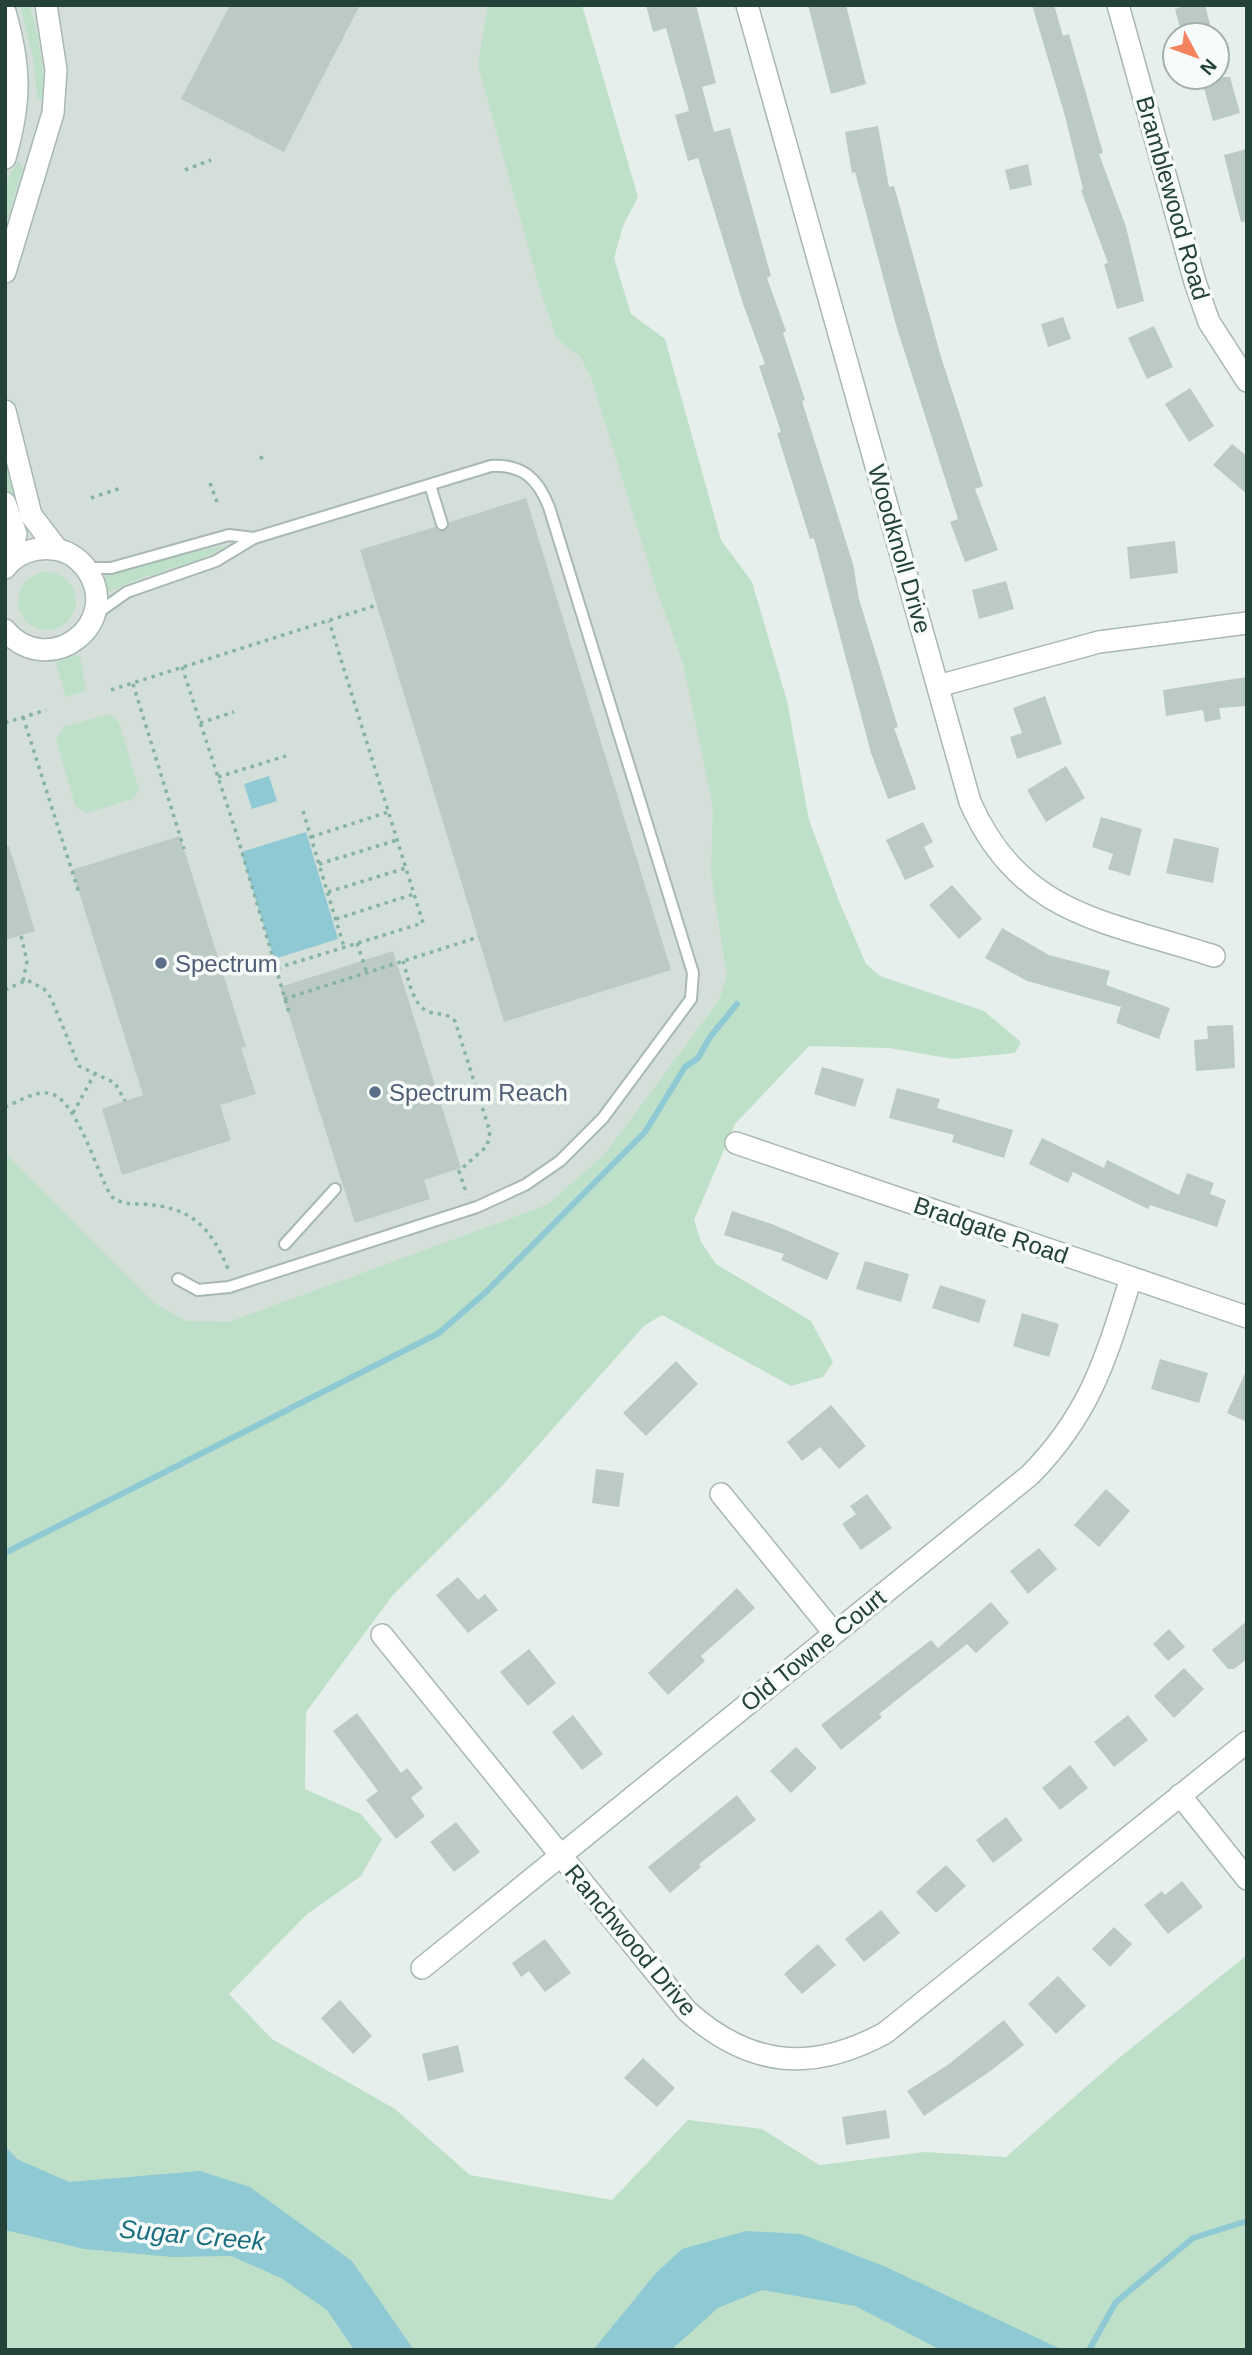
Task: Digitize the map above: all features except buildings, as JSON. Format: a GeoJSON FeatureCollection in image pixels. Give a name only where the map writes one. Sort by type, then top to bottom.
{"type":"FeatureCollection","features":[{"type":"Feature","properties":{"kind":"street"},"geometry":{"type":"LineString","coordinates":[[5,272],[53,113],[56,70],[46,5]]}},
{"type":"Feature","properties":{"kind":"street","name":"Woodknoll Drive"},"geometry":{"type":"LineString","coordinates":[[747,5],[970,802],[983,832],[1014,872],[1044,896],[1073,910],[1214,956]]}},
{"type":"Feature","properties":{"kind":"street","name":"Bramblewood Road"},"geometry":{"type":"LineString","coordinates":[[1118,5],[1195,282],[1209,322],[1247,382]]}},
{"type":"Feature","properties":{"kind":"street"},"geometry":{"type":"LineString","coordinates":[[5,12],[19,81],[16,119],[5,158]]}},
{"type":"Feature","properties":{"kind":"street"},"geometry":{"type":"LineString","coordinates":[[5,411],[31,515],[57,549],[70,555],[86,568],[95,588],[94,616],[77,639],[51,650],[27,647],[6,632]]}},
{"type":"Feature","properties":{"kind":"street"},"geometry":{"type":"LineString","coordinates":[[5,503],[16,534],[7,566]]}},
{"type":"Feature","properties":{"kind":"street"},"geometry":{"type":"LineString","coordinates":[[7,566],[29,551],[57,549]]}},
{"type":"Feature","properties":{"kind":"street"},"geometry":{"type":"LineString","coordinates":[[938,686],[1089,644],[1247,623]]}},
{"type":"Feature","properties":{"kind":"street","name":"Bradgate Road"},"geometry":{"type":"LineString","coordinates":[[736,1143],[1247,1317]]}},
{"type":"Feature","properties":{"kind":"street","name":"Old Towne Court"},"geometry":{"type":"LineString","coordinates":[[422,1968],[1030,1475],[1054,1451],[1076,1422],[1093,1391],[1131,1278]]}},
{"type":"Feature","properties":{"kind":"street"},"geometry":{"type":"LineString","coordinates":[[721,1494],[834,1633]]}},
{"type":"Feature","properties":{"kind":"street","name":"Ranchwood Drive"},"geometry":{"type":"LineString","coordinates":[[382,1634],[687,2011],[709,2031],[736,2046],[765,2056],[809,2060],[858,2048],[885,2032],[1247,1742]]}},
{"type":"Feature","properties":{"kind":"street"},"geometry":{"type":"LineString","coordinates":[[1180,1796],[1247,1879]]}},
{"type":"Feature","properties":{"kind":"lane"},"geometry":{"type":"LineString","coordinates":[[94,616],[127,592],[216,561],[254,538],[491,466],[504,466],[528,474],[542,490],[689,960],[694,985],[691,999],[680,1016],[603,1118],[583,1140],[525,1185],[471,1208],[235,1285],[198,1290],[178,1279]]}},
{"type":"Feature","properties":{"kind":"lane"},"geometry":{"type":"LineString","coordinates":[[430,485],[442,524]]}},
{"type":"Feature","properties":{"kind":"lane"},"geometry":{"type":"LineString","coordinates":[[86,568],[111,568],[229,535],[254,538]]}},
{"type":"Feature","properties":{"kind":"lane"},"geometry":{"type":"LineString","coordinates":[[285,1244],[335,1189]]}},
{"type":"Feature","properties":{"kind":"path"},"geometry":{"type":"LineString","coordinates":[[185,170],[211,160]]}},
{"type":"Feature","properties":{"kind":"path"},"geometry":{"type":"LineString","coordinates":[[261,456],[263,464]]}},
{"type":"Feature","properties":{"kind":"path"},"geometry":{"type":"LineString","coordinates":[[210,483],[217,502]]}},
{"type":"Feature","properties":{"kind":"path"},"geometry":{"type":"LineString","coordinates":[[91,498],[121,488]]}},
{"type":"Feature","properties":{"kind":"path"},"geometry":{"type":"LineString","coordinates":[[111,690],[377,605]]}},
{"type":"Feature","properties":{"kind":"path"},"geometry":{"type":"LineString","coordinates":[[277,968],[423,923],[329,621]]}},
{"type":"Feature","properties":{"kind":"path"},"geometry":{"type":"LineString","coordinates":[[182,667],[290,1016]]}},
{"type":"Feature","properties":{"kind":"path"},"geometry":{"type":"LineString","coordinates":[[132,683],[184,849]]}},
{"type":"Feature","properties":{"kind":"path"},"geometry":{"type":"LineString","coordinates":[[5,723],[46,710]]}},
{"type":"Feature","properties":{"kind":"path"},"geometry":{"type":"LineString","coordinates":[[200,723],[234,712]]}},
{"type":"Feature","properties":{"kind":"path"},"geometry":{"type":"LineString","coordinates":[[23,717],[79,893]]}},
{"type":"Feature","properties":{"kind":"path"},"geometry":{"type":"LineString","coordinates":[[218,777],[286,756]]}},
{"type":"Feature","properties":{"kind":"path"},"geometry":{"type":"LineString","coordinates":[[303,811],[344,947]]}},
{"type":"Feature","properties":{"kind":"path"},"geometry":{"type":"LineString","coordinates":[[310,837],[388,813]]}},
{"type":"Feature","properties":{"kind":"path"},"geometry":{"type":"LineString","coordinates":[[319,864],[397,841]]}},
{"type":"Feature","properties":{"kind":"path"},"geometry":{"type":"LineString","coordinates":[[328,892],[406,869]]}},
{"type":"Feature","properties":{"kind":"path"},"geometry":{"type":"LineString","coordinates":[[336,920],[414,894]]}},
{"type":"Feature","properties":{"kind":"path"},"geometry":{"type":"LineString","coordinates":[[21,936],[27,961],[23,981]]}},
{"type":"Feature","properties":{"kind":"path"},"geometry":{"type":"LineString","coordinates":[[284,999],[367,973],[379,972],[403,961],[479,937]]}},
{"type":"Feature","properties":{"kind":"path"},"geometry":{"type":"LineString","coordinates":[[357,943],[367,973]]}},
{"type":"Feature","properties":{"kind":"path"},"geometry":{"type":"LineString","coordinates":[[403,961],[420,1006],[429,1012],[449,1015],[455,1021],[490,1132],[488,1146],[459,1171],[471,1208]]}},
{"type":"Feature","properties":{"kind":"path"},"geometry":{"type":"LineString","coordinates":[[5,990],[23,981],[35,983],[44,989],[51,998],[79,1066],[115,1083],[125,1101]]}},
{"type":"Feature","properties":{"kind":"path"},"geometry":{"type":"LineString","coordinates":[[73,1114],[94,1075]]}},
{"type":"Feature","properties":{"kind":"path"},"geometry":{"type":"LineString","coordinates":[[5,1107],[30,1097],[50,1093],[68,1105],[111,1196],[123,1203],[166,1206],[198,1221],[215,1241],[235,1285]]}},
{"type":"Feature","properties":{"kind":"shaded area"},"geometry":{"type":"Polygon","coordinates":[[[5,5],[536,5],[818,973],[5,1888],[5,5]]]}},
{"type":"Feature","properties":{"kind":"green space"},"geometry":{"type":"Polygon","coordinates":[[[20,5],[29,5],[38,39],[45,95],[41,100],[37,97],[34,62],[20,5]]]}},
{"type":"Feature","properties":{"kind":"green space"},"geometry":{"type":"Polygon","coordinates":[[[488,5],[582,5],[638,197],[623,226],[614,258],[631,314],[665,339],[721,540],[752,582],[787,701],[809,820],[866,964],[880,976],[984,1011],[1021,1042],[1015,1053],[953,1059],[889,1048],[809,1046],[735,1124],[694,1220],[701,1242],[716,1264],[811,1321],[833,1362],[823,1377],[791,1386],[662,1315],[644,1326],[503,1485],[393,1595],[306,1712],[305,1789],[361,1814],[382,1839],[361,1876],[306,1915],[229,1994],[272,2039],[395,2109],[470,2175],[612,2200],[688,2120],[762,2129],[819,2165],[925,2152],[1006,2157],[1119,2058],[1247,1955],[1247,2350],[5,2350],[5,1153],[154,1303],[186,1321],[229,1322],[547,1205],[605,1154],[719,1000],[727,977],[711,873],[713,807],[683,663],[655,585],[592,380],[580,356],[557,339],[541,293],[478,65],[488,5]]]}},
{"type":"Feature","properties":{"kind":"green space"},"geometry":{"type":"Polygon","coordinates":[[[19,162],[23,168],[5,227],[8,183],[19,162]]]}},
{"type":"Feature","properties":{"kind":"green space"},"geometry":{"type":"Polygon","coordinates":[[[5,447],[20,512],[18,513],[5,486],[5,447]]]}},
{"type":"Feature","properties":{"kind":"green space"},"geometry":{"type":"Polygon","coordinates":[[[229,545],[198,560],[135,580],[107,593],[104,576],[183,554],[229,545]]]}},
{"type":"Feature","properties":{"kind":"green space"},"geometry":{"type":"Polygon","coordinates":[[[41,572],[53,572],[68,580],[76,595],[76,607],[68,622],[53,630],[41,630],[26,622],[18,607],[18,595],[26,580],[41,572]]]}},
{"type":"Feature","properties":{"kind":"green space"},"geometry":{"type":"Polygon","coordinates":[[[75,655],[80,656],[86,691],[66,697],[56,663],[75,655]]]}},
{"type":"Feature","properties":{"kind":"green space"},"geometry":{"type":"Polygon","coordinates":[[[108,714],[119,722],[139,790],[132,799],[87,813],[75,805],[56,739],[64,727],[108,714]]]}},
{"type":"Feature","properties":{"kind":"water"},"geometry":{"type":"Polygon","coordinates":[[[269,776],[277,801],[252,809],[244,784],[269,776]]]}},
{"type":"Feature","properties":{"kind":"water"},"geometry":{"type":"Polygon","coordinates":[[[306,832],[338,939],[274,959],[241,852],[306,832]]]}},
{"type":"Feature","properties":{"kind":"water","name":"Sugar Creek"},"geometry":{"type":"Polygon","coordinates":[[[5,2146],[17,2159],[69,2182],[200,2171],[250,2187],[352,2261],[414,2350],[354,2350],[327,2310],[281,2278],[231,2256],[173,2257],[84,2249],[5,2230],[5,2146]]]}},
{"type":"Feature","properties":{"kind":"water"},"geometry":{"type":"Polygon","coordinates":[[[746,2231],[801,2234],[886,2267],[1063,2350],[941,2350],[855,2306],[762,2290],[718,2308],[671,2350],[593,2350],[656,2273],[682,2249],[746,2231]]]}},
{"type":"Feature","properties":{"kind":"waterway"},"geometry":{"type":"LineString","coordinates":[[5,1553],[439,1333],[486,1292],[645,1132],[685,1067],[698,1058],[710,1037],[737,1004]]}},
{"type":"Feature","properties":{"kind":"waterway"},"geometry":{"type":"LineString","coordinates":[[1089,2350],[1116,2302],[1193,2238],[1247,2221]]}},
{"type":"Feature","properties":{"kind":"place","name":"Spectrum"},"geometry":{"type":"Point","coordinates":[161,963]}},
{"type":"Feature","properties":{"kind":"place","name":"Spectrum Reach"},"geometry":{"type":"Point","coordinates":[375,1092]}}]}
